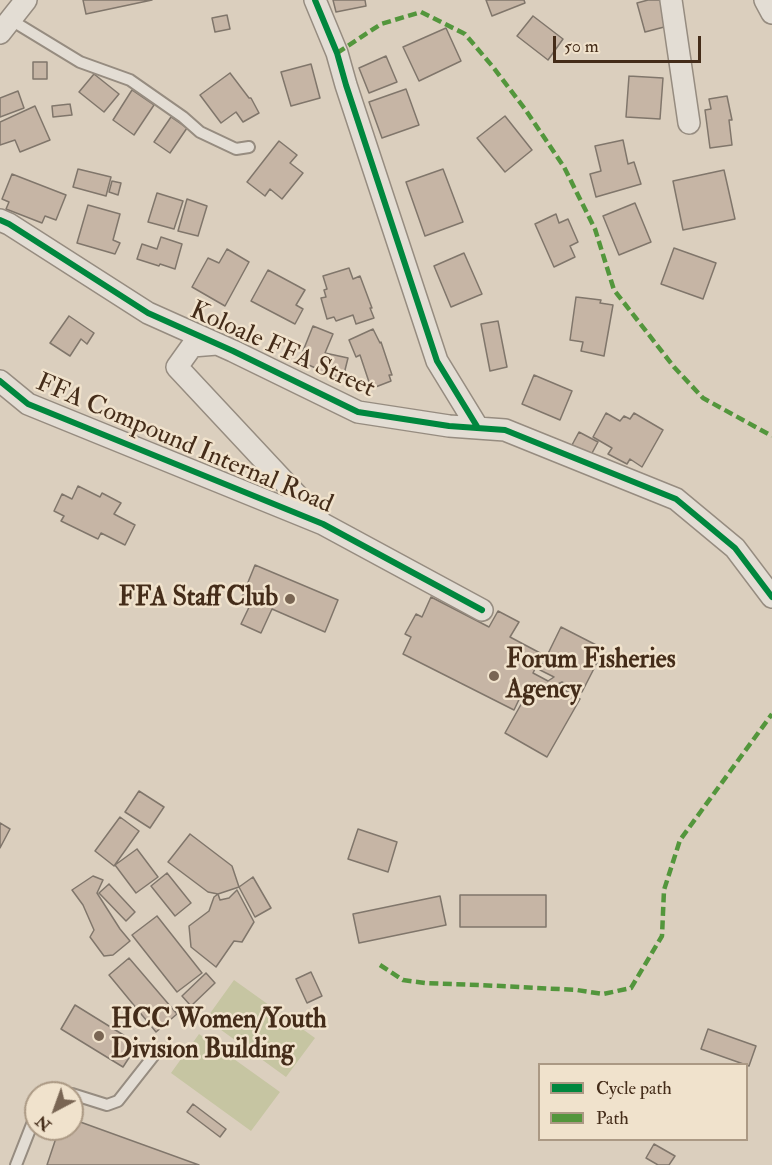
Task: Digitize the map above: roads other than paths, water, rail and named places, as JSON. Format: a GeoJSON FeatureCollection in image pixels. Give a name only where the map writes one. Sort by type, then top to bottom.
{"type":"FeatureCollection","features":[{"type":"Feature","properties":{"kind":"street"},"geometry":{"type":"LineString","coordinates":[[6,26],[26,0]]}},
{"type":"Feature","properties":{"kind":"street"},"geometry":{"type":"LineString","coordinates":[[315,0],[337,53],[438,361],[478,428]]}},
{"type":"Feature","properties":{"kind":"street"},"geometry":{"type":"LineString","coordinates":[[671,0],[689,123]]}},
{"type":"Feature","properties":{"kind":"street"},"geometry":{"type":"LineString","coordinates":[[765,0],[772,13]]}},
{"type":"Feature","properties":{"kind":"street","name":"Koloale FFA Street"},"geometry":{"type":"LineString","coordinates":[[0,220],[148,313],[358,412],[448,426],[505,430],[676,499],[735,548],[772,597]]}},
{"type":"Feature","properties":{"kind":"street"},"geometry":{"type":"LineString","coordinates":[[217,344],[192,346],[177,367],[323,524]]}},
{"type":"Feature","properties":{"kind":"street","name":"FFA Compound Internal Road"},"geometry":{"type":"LineString","coordinates":[[0,381],[28,404],[323,524],[482,610]]}},
{"type":"Feature","properties":{"kind":"lane"},"geometry":{"type":"LineString","coordinates":[[6,26],[80,62],[130,80],[183,117],[200,132],[236,148],[249,147]]}},
{"type":"Feature","properties":{"kind":"lane"},"geometry":{"type":"LineString","coordinates":[[84,1098],[107,1105],[118,1101],[156,1054]]}},
{"type":"Feature","properties":{"kind":"lane"},"geometry":{"type":"LineString","coordinates":[[16,1165],[25,1141]]}},
{"type":"Feature","properties":{"kind":"place","name":"FFA Staff Club"},"geometry":{"type":"Point","coordinates":[290,599]}},
{"type":"Feature","properties":{"kind":"place","name":"Forum Fisheries Agency"},"geometry":{"type":"Point","coordinates":[494,676]}},
{"type":"Feature","properties":{"kind":"place","name":"HCC Women/Youth Division Building"},"geometry":{"type":"Point","coordinates":[99,1036]}}]}
